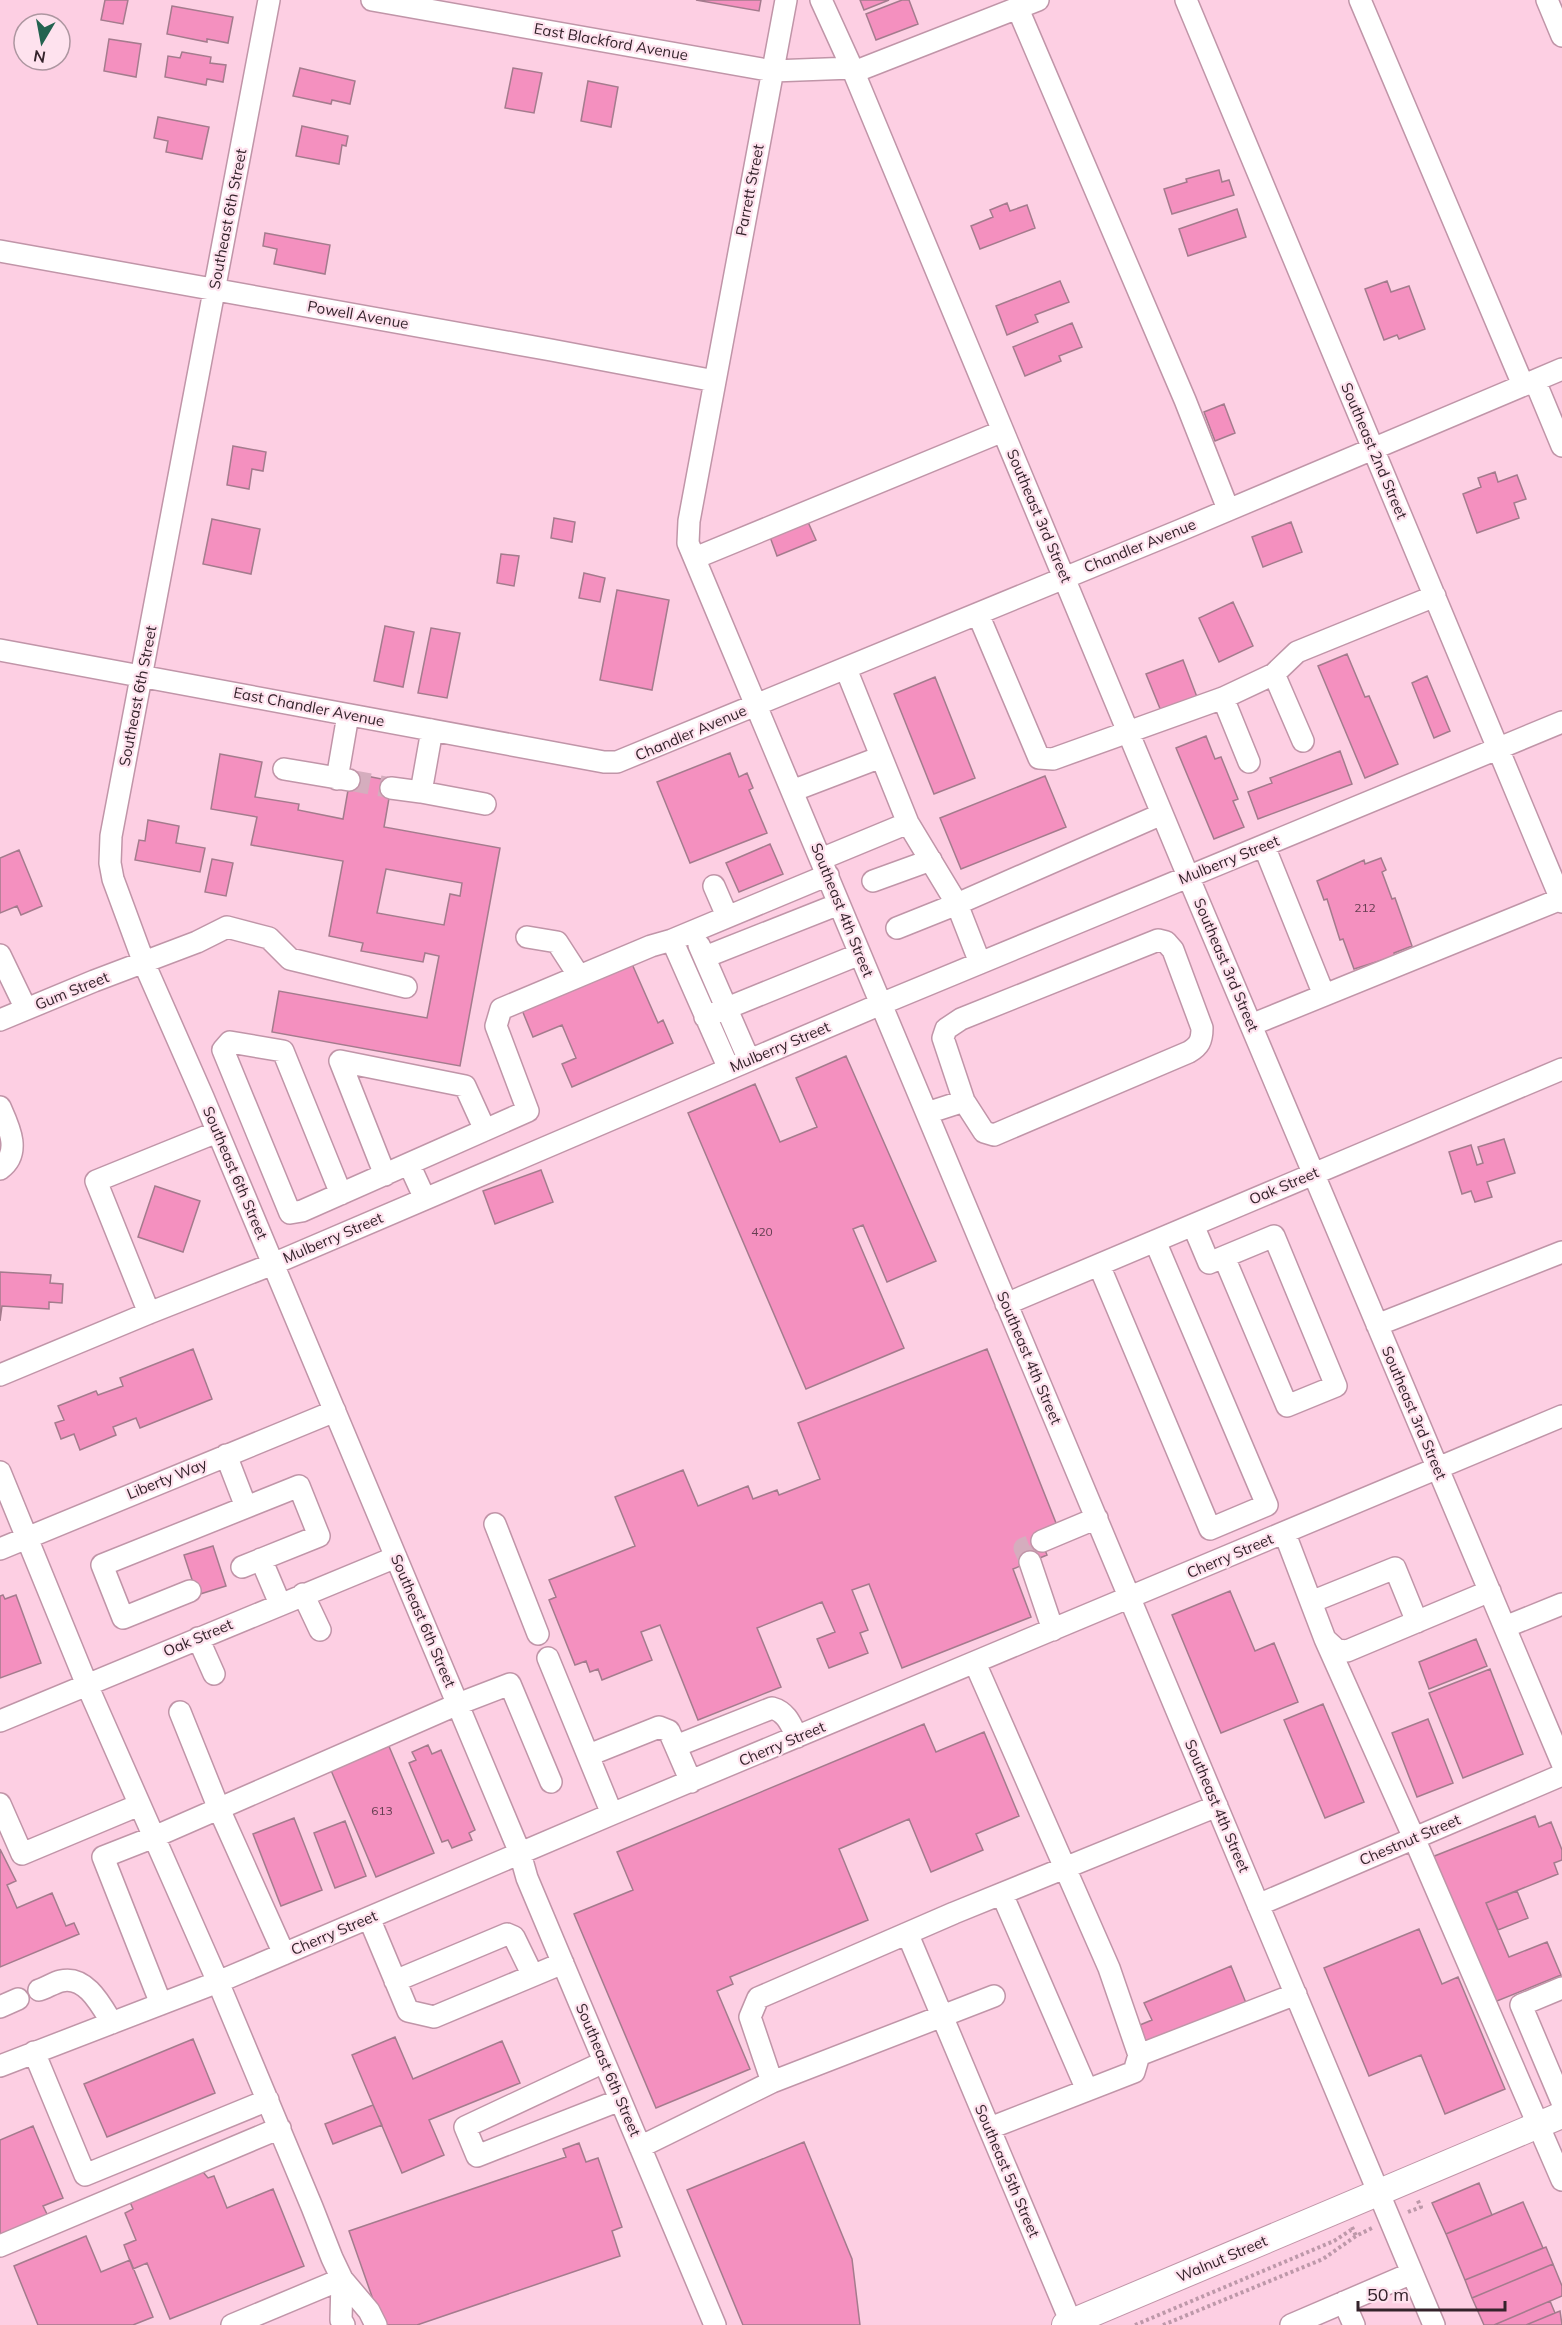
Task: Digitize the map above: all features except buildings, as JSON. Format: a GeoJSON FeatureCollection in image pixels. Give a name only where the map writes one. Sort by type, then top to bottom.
{"type":"FeatureCollection","features":[{"type":"Feature","properties":{"kind":"main road","name":"Walnut Street"},"geometry":{"type":"LineString","coordinates":[[1070,2324],[1562,2115]]}},
{"type":"Feature","properties":{"kind":"street","name":"Southeast 6th Street"},"geometry":{"type":"LineString","coordinates":[[269,0],[111,836],[110,863],[118,896],[144,963],[458,1704],[520,1853],[527,1878],[715,2325]]}},
{"type":"Feature","properties":{"kind":"street","name":"East Blackford Avenue"},"geometry":{"type":"LineString","coordinates":[[372,0],[773,71],[853,70],[1038,0]]}},
{"type":"Feature","properties":{"kind":"street","name":"Parrett Street"},"geometry":{"type":"LineString","coordinates":[[715,381],[786,0]]}},
{"type":"Feature","properties":{"kind":"street","name":"Southeast 3rd Street"},"geometry":{"type":"LineString","coordinates":[[820,0],[853,70],[1162,814],[1562,1763]]}},
{"type":"Feature","properties":{"kind":"street","name":"Southeast 2nd Street"},"geometry":{"type":"LineString","coordinates":[[1186,0],[1561,900]]}},
{"type":"Feature","properties":{"kind":"street"},"geometry":{"type":"LineString","coordinates":[[1360,0],[1529,383],[1562,446]]}},
{"type":"Feature","properties":{"kind":"street"},"geometry":{"type":"LineString","coordinates":[[1547,0],[1562,36]]}},
{"type":"Feature","properties":{"kind":"street"},"geometry":{"type":"LineString","coordinates":[[1018,9],[1185,400],[1228,509]]}},
{"type":"Feature","properties":{"kind":"street","name":"Powell Avenue"},"geometry":{"type":"LineString","coordinates":[[0,251],[715,381]]}},
{"type":"Feature","properties":{"kind":"street","name":"Chandler Avenue"},"geometry":{"type":"LineString","coordinates":[[617,762],[846,669],[1562,369]]}},
{"type":"Feature","properties":{"kind":"street","name":"Southeast 4th Street"},"geometry":{"type":"LineString","coordinates":[[715,381],[687,536],[695,558],[1434,2325]]}},
{"type":"Feature","properties":{"kind":"street"},"geometry":{"type":"LineString","coordinates":[[695,558],[1003,431]]}},
{"type":"Feature","properties":{"kind":"street"},"geometry":{"type":"LineString","coordinates":[[978,614],[1039,758],[1053,759],[1223,698],[1274,674],[1297,652],[1435,596]]}},
{"type":"Feature","properties":{"kind":"street","name":"East Chandler Avenue"},"geometry":{"type":"LineString","coordinates":[[0,651],[604,762],[617,762]]}},
{"type":"Feature","properties":{"kind":"street"},"geometry":{"type":"LineString","coordinates":[[846,669],[908,823],[957,904],[980,963]]}},
{"type":"Feature","properties":{"kind":"street"},"geometry":{"type":"LineString","coordinates":[[1274,674],[1303,741]]}},
{"type":"Feature","properties":{"kind":"street"},"geometry":{"type":"LineString","coordinates":[[1223,698],[1249,762]]}},
{"type":"Feature","properties":{"kind":"street"},"geometry":{"type":"LineString","coordinates":[[284,770],[343,780],[348,715]]}},
{"type":"Feature","properties":{"kind":"street","name":"Mulberry Street"},"geometry":{"type":"LineString","coordinates":[[0,1375],[273,1264],[881,1004],[1562,722]]}},
{"type":"Feature","properties":{"kind":"street"},"geometry":{"type":"LineString","coordinates":[[421,792],[432,730]]}},
{"type":"Feature","properties":{"kind":"street"},"geometry":{"type":"LineString","coordinates":[[792,791],[881,757]]}},
{"type":"Feature","properties":{"kind":"street"},"geometry":{"type":"LineString","coordinates":[[391,788],[484,804]]}},
{"type":"Feature","properties":{"kind":"street"},"geometry":{"type":"LineString","coordinates":[[897,928],[1162,814]]}},
{"type":"Feature","properties":{"kind":"street"},"geometry":{"type":"LineString","coordinates":[[341,1194],[283,1052],[230,1042],[223,1050],[290,1213],[302,1211],[341,1194],[385,1174],[486,1130],[528,1111],[496,1026],[501,1009],[727,916],[908,823]]}},
{"type":"Feature","properties":{"kind":"street"},"geometry":{"type":"LineString","coordinates":[[1264,846],[1324,995]]}},
{"type":"Feature","properties":{"kind":"street"},"geometry":{"type":"LineString","coordinates":[[873,881],[930,860]]}},
{"type":"Feature","properties":{"kind":"street"},"geometry":{"type":"LineString","coordinates":[[714,886],[727,916]]}},
{"type":"Feature","properties":{"kind":"street"},"geometry":{"type":"LineString","coordinates":[[1251,1025],[1561,900]]}},
{"type":"Feature","properties":{"kind":"street"},"geometry":{"type":"LineString","coordinates":[[705,957],[839,903]]}},
{"type":"Feature","properties":{"kind":"street","name":"Gum Street"},"geometry":{"type":"LineString","coordinates":[[0,1020],[144,963],[227,927],[269,938],[290,959],[406,987]]}},
{"type":"Feature","properties":{"kind":"street"},"geometry":{"type":"LineString","coordinates":[[692,931],[749,1060]]}},
{"type":"Feature","properties":{"kind":"street"},"geometry":{"type":"LineString","coordinates":[[527,937],[557,942],[579,976]]}},
{"type":"Feature","properties":{"kind":"street"},"geometry":{"type":"LineString","coordinates":[[672,940],[729,1069]]}},
{"type":"Feature","properties":{"kind":"street"},"geometry":{"type":"LineString","coordinates":[[1158,940],[1166,942],[1173,950],[1202,1028],[1202,1038],[1198,1046],[1189,1052],[994,1135],[984,1132],[964,1101],[945,1049],[943,1038],[946,1029],[961,1019],[1158,940]]}},
{"type":"Feature","properties":{"kind":"street"},"geometry":{"type":"LineString","coordinates":[[705,1017],[860,954]]}},
{"type":"Feature","properties":{"kind":"street"},"geometry":{"type":"LineString","coordinates":[[0,955],[26,1009]]}},
{"type":"Feature","properties":{"kind":"street"},"geometry":{"type":"LineString","coordinates":[[385,1174],[340,1061],[465,1086],[486,1130]]}},
{"type":"Feature","properties":{"kind":"street","name":"Oak Street"},"geometry":{"type":"LineString","coordinates":[[1006,1304],[1562,1069]]}},
{"type":"Feature","properties":{"kind":"street"},"geometry":{"type":"LineString","coordinates":[[927,1113],[964,1101]]}},
{"type":"Feature","properties":{"kind":"street"},"geometry":{"type":"LineString","coordinates":[[0,1107],[10,1128],[13,1144],[10,1156],[0,1169]]}},
{"type":"Feature","properties":{"kind":"street"},"geometry":{"type":"LineString","coordinates":[[149,1313],[96,1181],[217,1132]]}},
{"type":"Feature","properties":{"kind":"street"},"geometry":{"type":"LineString","coordinates":[[409,1164],[425,1199]]}},
{"type":"Feature","properties":{"kind":"street"},"geometry":{"type":"LineString","coordinates":[[1193,1225],[1209,1263],[1274,1236],[1336,1386],[1287,1406],[1224,1257]]}},
{"type":"Feature","properties":{"kind":"street"},"geometry":{"type":"LineString","coordinates":[[1099,1264],[1210,1529],[1267,1505],[1155,1241]]}},
{"type":"Feature","properties":{"kind":"street"},"geometry":{"type":"LineString","coordinates":[[1377,1324],[1562,1252]]}},
{"type":"Feature","properties":{"kind":"street","name":"Liberty Way"},"geometry":{"type":"LineString","coordinates":[[0,1549],[335,1411]]}},
{"type":"Feature","properties":{"kind":"street","name":"Cherry Street"},"geometry":{"type":"LineString","coordinates":[[0,2066],[218,1982],[612,1814],[1438,1470],[1562,1416]]}},
{"type":"Feature","properties":{"kind":"street"},"geometry":{"type":"LineString","coordinates":[[226,1455],[246,1507]]}},
{"type":"Feature","properties":{"kind":"street"},"geometry":{"type":"LineString","coordinates":[[0,1472],[87,1685],[218,1982],[342,2279],[369,2311],[376,2325]]}},
{"type":"Feature","properties":{"kind":"street"},"geometry":{"type":"LineString","coordinates":[[190,1591],[123,1618],[102,1565],[298,1486],[319,1536],[252,1563],[280,1604]]}},
{"type":"Feature","properties":{"kind":"street"},"geometry":{"type":"LineString","coordinates":[[1246,1514],[1259,1544]]}},
{"type":"Feature","properties":{"kind":"street"},"geometry":{"type":"LineString","coordinates":[[1042,1541],[1096,1518]]}},
{"type":"Feature","properties":{"kind":"street"},"geometry":{"type":"LineString","coordinates":[[495,1524],[538,1634]]}},
{"type":"Feature","properties":{"kind":"street"},"geometry":{"type":"LineString","coordinates":[[1285,1533],[1325,1640],[1414,1838],[1562,2180]]}},
{"type":"Feature","properties":{"kind":"street","name":"Oak Street"},"geometry":{"type":"LineString","coordinates":[[0,1721],[396,1557]]}},
{"type":"Feature","properties":{"kind":"street"},"geometry":{"type":"LineString","coordinates":[[1030,1562],[1053,1630]]}},
{"type":"Feature","properties":{"kind":"street"},"geometry":{"type":"LineString","coordinates":[[1311,1602],[1395,1568],[1417,1622]]}},
{"type":"Feature","properties":{"kind":"street"},"geometry":{"type":"LineString","coordinates":[[1325,1640],[1338,1650],[1347,1651],[1490,1592]]}},
{"type":"Feature","properties":{"kind":"street"},"geometry":{"type":"LineString","coordinates":[[303,1594],[320,1630]]}},
{"type":"Feature","properties":{"kind":"street"},"geometry":{"type":"LineString","coordinates":[[1505,1627],[1562,1604]]}},
{"type":"Feature","properties":{"kind":"street"},"geometry":{"type":"LineString","coordinates":[[198,1638],[214,1674]]}},
{"type":"Feature","properties":{"kind":"street"},"geometry":{"type":"LineString","coordinates":[[548,1658],[612,1814]]}},
{"type":"Feature","properties":{"kind":"street"},"geometry":{"type":"LineString","coordinates":[[975,1663],[1109,1968],[1139,2055],[1134,2072],[990,2128]]}},
{"type":"Feature","properties":{"kind":"street"},"geometry":{"type":"LineString","coordinates":[[161,2004],[103,1857],[219,1809],[458,1704],[510,1684],[551,1782]]}},
{"type":"Feature","properties":{"kind":"street"},"geometry":{"type":"LineString","coordinates":[[676,1746],[772,1708],[779,1710],[787,1718],[797,1737]]}},
{"type":"Feature","properties":{"kind":"street"},"geometry":{"type":"LineString","coordinates":[[180,1712],[219,1809],[284,1954]]}},
{"type":"Feature","properties":{"kind":"street"},"geometry":{"type":"LineString","coordinates":[[589,1755],[659,1727],[669,1731],[691,1782]]}},
{"type":"Feature","properties":{"kind":"street","name":"Chestnut Street"},"geometry":{"type":"LineString","coordinates":[[1258,1905],[1562,1775]]}},
{"type":"Feature","properties":{"kind":"street"},"geometry":{"type":"LineString","coordinates":[[0,1804],[22,1854],[139,1805]]}},
{"type":"Feature","properties":{"kind":"street"},"geometry":{"type":"LineString","coordinates":[[772,2082],[750,2017],[758,1998],[1064,1868],[1217,1806]]}},
{"type":"Feature","properties":{"kind":"street"},"geometry":{"type":"LineString","coordinates":[[1002,1894],[1087,2090]]}},
{"type":"Feature","properties":{"kind":"street"},"geometry":{"type":"LineString","coordinates":[[369,1918],[408,2011],[434,2017],[532,1974],[563,1963]]}},
{"type":"Feature","properties":{"kind":"street"},"geometry":{"type":"LineString","coordinates":[[395,1980],[507,1934],[514,1937],[532,1974]]}},
{"type":"Feature","properties":{"kind":"street","name":"Southeast 5th Street"},"geometry":{"type":"LineString","coordinates":[[908,1935],[1070,2324]]}},
{"type":"Feature","properties":{"kind":"street"},"geometry":{"type":"LineString","coordinates":[[39,1990],[62,1981],[77,1981],[95,1996],[112,2023]]}},
{"type":"Feature","properties":{"kind":"street"},"geometry":{"type":"LineString","coordinates":[[1562,1988],[1521,2005],[1562,2102]]}},
{"type":"Feature","properties":{"kind":"street"},"geometry":{"type":"LineString","coordinates":[[1139,2055],[1296,1994]]}},
{"type":"Feature","properties":{"kind":"street"},"geometry":{"type":"LineString","coordinates":[[640,2147],[772,2082],[994,1996]]}},
{"type":"Feature","properties":{"kind":"street"},"geometry":{"type":"LineString","coordinates":[[34,2052],[96,2206]]}},
{"type":"Feature","properties":{"kind":"street"},"geometry":{"type":"LineString","coordinates":[[604,2062],[465,2127],[477,2157],[620,2100]]}},
{"type":"Feature","properties":{"kind":"street"},"geometry":{"type":"LineString","coordinates":[[85,2175],[268,2100]]}},
{"type":"Feature","properties":{"kind":"street"},"geometry":{"type":"LineString","coordinates":[[0,2246],[280,2128]]}},
{"type":"Feature","properties":{"kind":"street"},"geometry":{"type":"LineString","coordinates":[[1291,2325],[1412,2273]]}},
{"type":"Feature","properties":{"kind":"street"},"geometry":{"type":"LineString","coordinates":[[232,2325],[342,2279]]}},
{"type":"Feature","properties":{"kind":"street"},"geometry":{"type":"LineString","coordinates":[[342,2279],[341,2320],[344,2325]]}},
{"type":"Feature","properties":{"kind":"street"},"geometry":{"type":"LineString","coordinates":[[1344,2302],[1354,2325]]}},
{"type":"Feature","properties":{"kind":"path","name":"Walnut Street"},"geometry":{"type":"LineString","coordinates":[[1135,2325],[1334,2241],[1360,2224]]}},
{"type":"Feature","properties":{"kind":"path"},"geometry":{"type":"LineString","coordinates":[[1163,2325],[1323,2259],[1356,2236]]}},
{"type":"Feature","properties":{"kind":"tunnel"},"geometry":{"type":"LineString","coordinates":[[349,780],[391,788]]}},
{"type":"Feature","properties":{"kind":"tunnel"},"geometry":{"type":"LineString","coordinates":[[1030,1562],[1024,1548],[1042,1541]]}}]}
